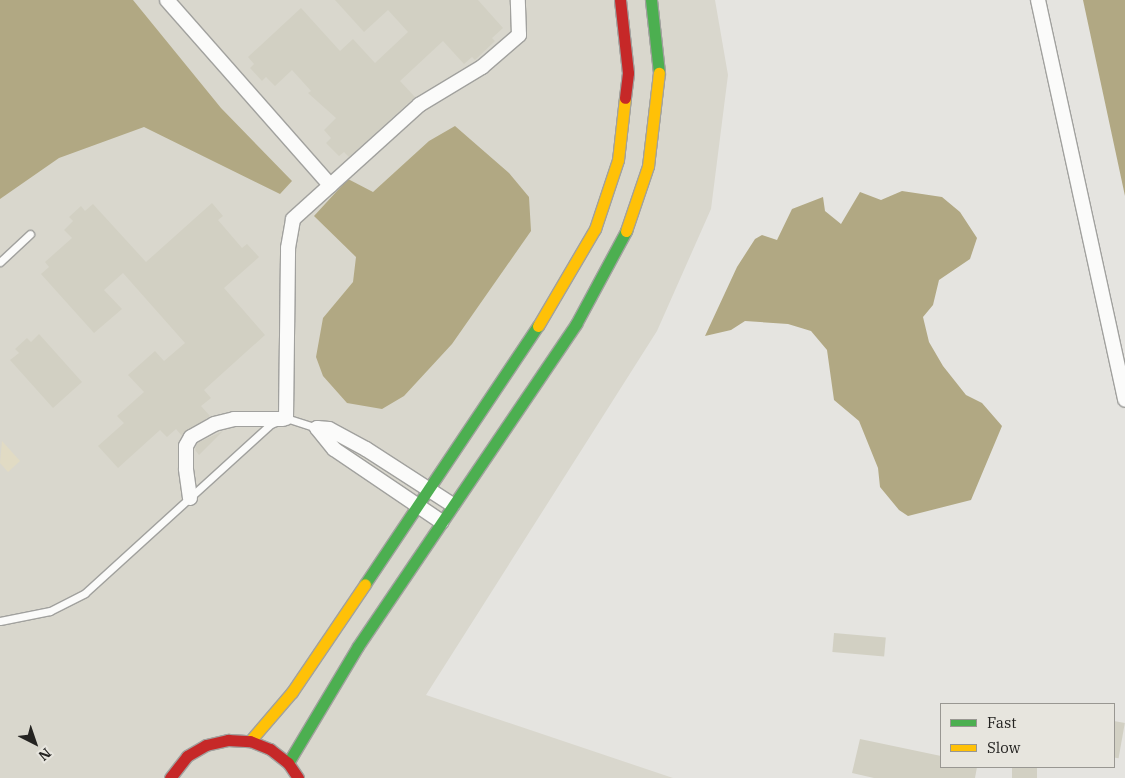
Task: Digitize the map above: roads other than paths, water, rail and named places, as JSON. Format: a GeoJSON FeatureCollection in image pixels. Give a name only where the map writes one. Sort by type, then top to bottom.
{"type":"FeatureCollection","features":[{"type":"Feature","properties":{"kind":"street"},"geometry":{"type":"LineString","coordinates":[[168,0],[330,185]]}},
{"type":"Feature","properties":{"kind":"street"},"geometry":{"type":"LineString","coordinates":[[190,498],[186,468],[186,446],[191,437],[214,424],[234,419],[285,419],[288,248],[293,219],[419,105],[482,67],[518,35],[518,0]]}},
{"type":"Feature","properties":{"kind":"street"},"geometry":{"type":"LineString","coordinates":[[250,741],[292,692],[550,308],[595,229],[618,160],[628,73],[620,0]]}},
{"type":"Feature","properties":{"kind":"street"},"geometry":{"type":"LineString","coordinates":[[288,763],[316,710],[576,324],[622,242],[648,166],[659,72],[651,0]]}},
{"type":"Feature","properties":{"kind":"street"},"geometry":{"type":"LineString","coordinates":[[1038,0],[1125,400]]}},
{"type":"Feature","properties":{"kind":"street"},"geometry":{"type":"LineString","coordinates":[[317,428],[343,436],[453,505]]}},
{"type":"Feature","properties":{"kind":"street"},"geometry":{"type":"LineString","coordinates":[[317,428],[334,449],[442,522]]}},
{"type":"Feature","properties":{"kind":"street"},"geometry":{"type":"LineString","coordinates":[[170,778],[187,756],[206,745],[228,740],[250,741],[270,749],[288,763],[298,778]]}},
{"type":"Feature","properties":{"kind":"lane"},"geometry":{"type":"LineString","coordinates":[[0,262],[30,234]]}},
{"type":"Feature","properties":{"kind":"lane"},"geometry":{"type":"LineString","coordinates":[[0,620],[50,611],[85,592],[271,424],[285,419],[317,428]]}}]}
